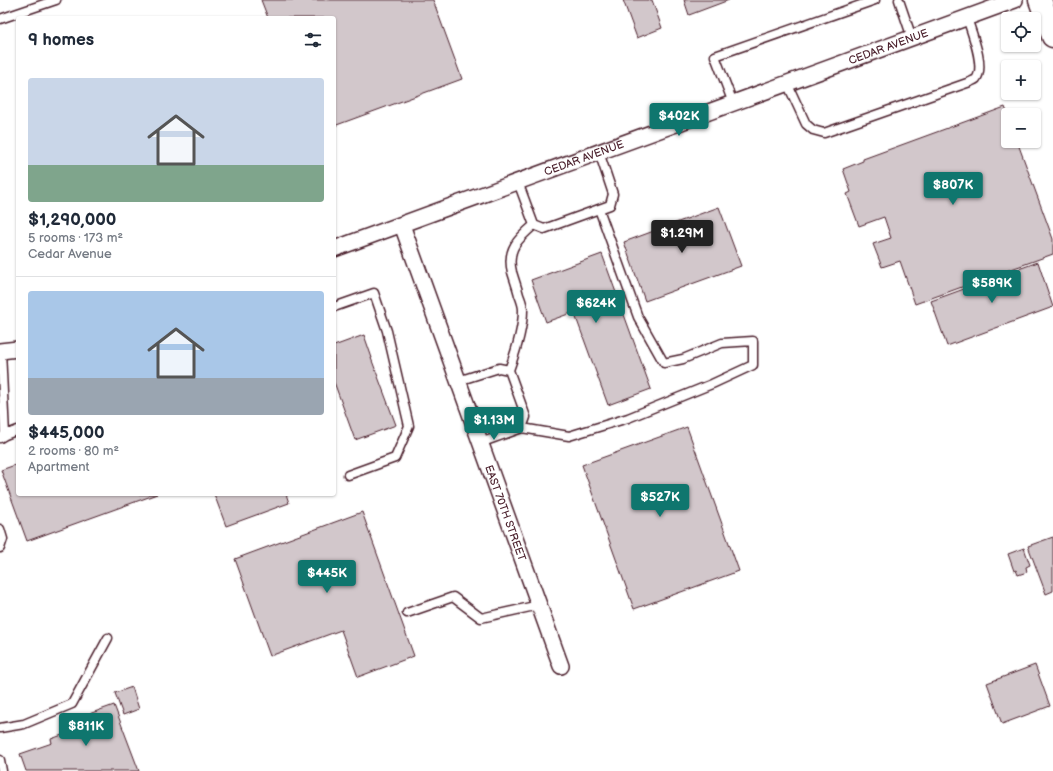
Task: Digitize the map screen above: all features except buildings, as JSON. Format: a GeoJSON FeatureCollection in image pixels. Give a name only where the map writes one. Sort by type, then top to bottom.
{"type":"FeatureCollection","features":[{"type":"Feature","properties":{"kind":"main road"},"geometry":{"type":"LineString","coordinates":[[1040,0],[1053,36]]}},
{"type":"Feature","properties":{"kind":"street","name":"CEDAR AVENUE"},"geometry":{"type":"LineString","coordinates":[[336,248],[1014,0]]}},
{"type":"Feature","properties":{"kind":"street","name":"EAST 70TH STREET"},"geometry":{"type":"LineString","coordinates":[[402,225],[561,666]]}},
{"type":"Feature","properties":{"kind":"street"},"geometry":{"type":"LineString","coordinates":[[1,351],[16,349]]}},
{"type":"Feature","properties":{"kind":"lane"},"geometry":{"type":"LineString","coordinates":[[0,19],[56,0]]}},
{"type":"Feature","properties":{"kind":"lane"},"geometry":{"type":"LineString","coordinates":[[732,103],[715,56],[875,0]]}},
{"type":"Feature","properties":{"kind":"lane"},"geometry":{"type":"LineString","coordinates":[[899,0],[912,38]]}},
{"type":"Feature","properties":{"kind":"lane"},"geometry":{"type":"LineString","coordinates":[[787,83],[806,124],[812,130],[824,133],[970,82],[976,79],[980,70],[977,50],[967,18]]}},
{"type":"Feature","properties":{"kind":"lane"},"geometry":{"type":"LineString","coordinates":[[518,182],[534,225],[544,229],[610,205],[613,194],[599,152]]}},
{"type":"Feature","properties":{"kind":"lane"},"geometry":{"type":"LineString","coordinates":[[480,443],[522,428],[569,436],[628,418],[712,384],[753,365],[753,342],[722,343],[683,359],[664,363],[638,317],[599,209]]}},
{"type":"Feature","properties":{"kind":"lane"},"geometry":{"type":"LineString","coordinates":[[522,428],[526,417],[510,370],[519,340],[523,310],[518,287],[512,271],[510,257],[520,238],[534,225]]}},
{"type":"Feature","properties":{"kind":"lane"},"geometry":{"type":"LineString","coordinates":[[336,306],[374,293],[387,331],[409,426],[395,458],[348,475]]}},
{"type":"Feature","properties":{"kind":"lane"},"geometry":{"type":"LineString","coordinates":[[1,351],[3,436],[16,431]]}},
{"type":"Feature","properties":{"kind":"lane"},"geometry":{"type":"LineString","coordinates":[[458,381],[499,368],[510,370]]}},
{"type":"Feature","properties":{"kind":"lane"},"geometry":{"type":"LineString","coordinates":[[0,529],[3,539],[0,548]]}},
{"type":"Feature","properties":{"kind":"lane"},"geometry":{"type":"LineString","coordinates":[[407,613],[453,597],[481,618],[539,605]]}},
{"type":"Feature","properties":{"kind":"lane"},"geometry":{"type":"LineString","coordinates":[[0,728],[24,724],[72,704],[108,638]]}},
{"type":"Feature","properties":{"kind":"lane"},"geometry":{"type":"LineString","coordinates":[[0,760],[2,771]]}}]}
